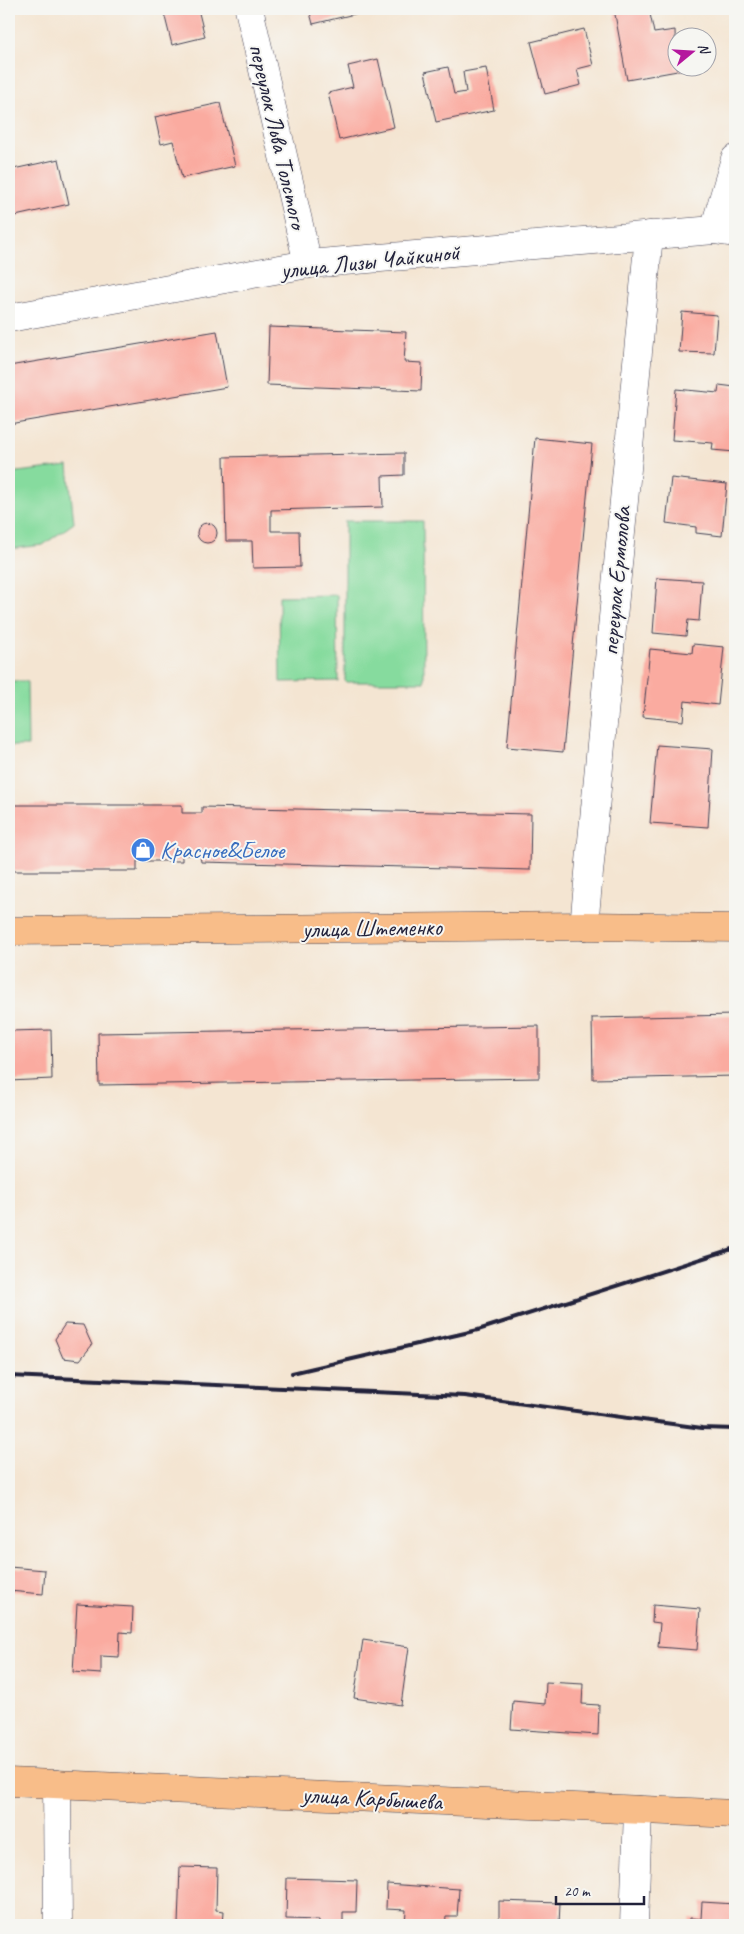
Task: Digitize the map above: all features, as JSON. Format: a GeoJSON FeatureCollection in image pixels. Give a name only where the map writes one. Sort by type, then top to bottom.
{"type":"FeatureCollection","features":[{"type":"Feature","properties":{"kind":"main road","name":"улица Штеменко"},"geometry":{"type":"LineString","coordinates":[[9,932],[584,926],[735,928]]}},
{"type":"Feature","properties":{"kind":"main road","name":"улица Карбышева"},"geometry":{"type":"LineString","coordinates":[[9,1782],[735,1814]]}},
{"type":"Feature","properties":{"kind":"street","name":"переулок Льва Толстого"},"geometry":{"type":"LineString","coordinates":[[249,9],[308,264]]}},
{"type":"Feature","properties":{"kind":"street"},"geometry":{"type":"LineString","coordinates":[[725,232],[735,159]]}},
{"type":"Feature","properties":{"kind":"street","name":"улица Лизы Чайкиной"},"geometry":{"type":"LineString","coordinates":[[9,318],[308,264],[649,236],[725,232]]}},
{"type":"Feature","properties":{"kind":"street","name":"переулок Ермолова"},"geometry":{"type":"LineString","coordinates":[[584,926],[649,236]]}},
{"type":"Feature","properties":{"kind":"street"},"geometry":{"type":"LineString","coordinates":[[57,1784],[58,1925]]}},
{"type":"Feature","properties":{"kind":"street"},"geometry":{"type":"LineString","coordinates":[[634,1925],[638,1810]]}},
{"type":"Feature","properties":{"kind":"green space"},"geometry":{"type":"Polygon","coordinates":[[[68,466],[74,523],[43,545],[9,549],[9,473],[68,466]]]}},
{"type":"Feature","properties":{"kind":"green space"},"geometry":{"type":"Polygon","coordinates":[[[345,521],[423,521],[424,682],[345,682],[345,521]]]}},
{"type":"Feature","properties":{"kind":"green space"},"geometry":{"type":"Polygon","coordinates":[[[337,595],[338,681],[280,682],[279,596],[337,595]]]}},
{"type":"Feature","properties":{"kind":"green space"},"geometry":{"type":"Polygon","coordinates":[[[9,681],[27,681],[28,746],[9,746],[9,681]]]}},
{"type":"Feature","properties":{"kind":"building"},"geometry":{"type":"Polygon","coordinates":[[[163,9],[198,9],[205,37],[172,45],[163,9]]]}},
{"type":"Feature","properties":{"kind":"building"},"geometry":{"type":"Polygon","coordinates":[[[309,9],[375,9],[313,24],[309,9]]]}},
{"type":"Feature","properties":{"kind":"building"},"geometry":{"type":"Polygon","coordinates":[[[614,9],[649,9],[654,33],[666,31],[666,73],[627,80],[614,9]]]}},
{"type":"Feature","properties":{"kind":"building"},"geometry":{"type":"Polygon","coordinates":[[[584,29],[593,65],[577,69],[581,85],[545,94],[531,42],[584,29]]]}},
{"type":"Feature","properties":{"kind":"building"},"geometry":{"type":"Polygon","coordinates":[[[378,59],[394,127],[339,140],[328,93],[353,87],[348,66],[378,59]]]}},
{"type":"Feature","properties":{"kind":"building"},"geometry":{"type":"Polygon","coordinates":[[[448,67],[454,94],[466,92],[463,72],[486,68],[494,110],[436,122],[425,72],[448,67]]]}},
{"type":"Feature","properties":{"kind":"building"},"geometry":{"type":"Polygon","coordinates":[[[220,103],[235,166],[182,178],[173,141],[161,144],[155,117],[220,103]]]}},
{"type":"Feature","properties":{"kind":"building"},"geometry":{"type":"Polygon","coordinates":[[[59,159],[69,204],[11,217],[9,170],[59,159]]]}},
{"type":"Feature","properties":{"kind":"building"},"geometry":{"type":"Polygon","coordinates":[[[682,312],[717,315],[714,353],[679,352],[682,312]]]}},
{"type":"Feature","properties":{"kind":"building"},"geometry":{"type":"Polygon","coordinates":[[[269,327],[406,332],[404,362],[422,363],[421,391],[267,385],[269,327]]]}},
{"type":"Feature","properties":{"kind":"building"},"geometry":{"type":"Polygon","coordinates":[[[217,331],[227,387],[9,424],[9,366],[217,331]]]}},
{"type":"Feature","properties":{"kind":"building"},"geometry":{"type":"Polygon","coordinates":[[[719,385],[735,387],[735,452],[712,450],[713,443],[672,440],[676,389],[718,393],[719,385]]]}},
{"type":"Feature","properties":{"kind":"building"},"geometry":{"type":"Polygon","coordinates":[[[535,438],[592,444],[563,752],[507,747],[535,438]]]}},
{"type":"Feature","properties":{"kind":"building"},"geometry":{"type":"Polygon","coordinates":[[[404,453],[404,475],[382,476],[383,507],[271,510],[271,531],[299,531],[300,567],[253,568],[252,541],[226,541],[224,457],[404,453]]]}},
{"type":"Feature","properties":{"kind":"building"},"geometry":{"type":"Polygon","coordinates":[[[671,478],[727,484],[722,536],[696,533],[696,527],[666,523],[671,478]]]}},
{"type":"Feature","properties":{"kind":"building"},"geometry":{"type":"Polygon","coordinates":[[[207,523],[214,526],[217,533],[214,540],[207,543],[200,540],[197,533],[200,526],[207,523]]]}},
{"type":"Feature","properties":{"kind":"building"},"geometry":{"type":"Polygon","coordinates":[[[657,578],[702,581],[699,621],[688,620],[686,636],[653,633],[657,578]]]}},
{"type":"Feature","properties":{"kind":"building"},"geometry":{"type":"Polygon","coordinates":[[[693,644],[724,647],[718,705],[685,701],[683,721],[643,717],[650,649],[692,653],[693,644]]]}},
{"type":"Feature","properties":{"kind":"building"},"geometry":{"type":"Polygon","coordinates":[[[657,745],[713,749],[708,827],[650,823],[657,745]]]}},
{"type":"Feature","properties":{"kind":"building"},"geometry":{"type":"Polygon","coordinates":[[[9,805],[182,805],[182,813],[202,813],[202,807],[531,814],[530,870],[201,862],[200,855],[182,855],[182,861],[137,861],[137,871],[9,871],[9,805]]]}},
{"type":"Feature","properties":{"kind":"building"},"geometry":{"type":"Polygon","coordinates":[[[735,1015],[735,1076],[593,1079],[592,1018],[735,1015]]]}},
{"type":"Feature","properties":{"kind":"building"},"geometry":{"type":"Polygon","coordinates":[[[539,1026],[539,1078],[99,1085],[98,1033],[539,1026]]]}},
{"type":"Feature","properties":{"kind":"building"},"geometry":{"type":"Polygon","coordinates":[[[51,1030],[52,1079],[9,1081],[9,1031],[51,1030]]]}},
{"type":"Feature","properties":{"kind":"building"},"geometry":{"type":"Polygon","coordinates":[[[65,1324],[83,1325],[92,1345],[80,1360],[63,1358],[55,1339],[65,1324]]]}},
{"type":"Feature","properties":{"kind":"building"},"geometry":{"type":"Polygon","coordinates":[[[9,1567],[45,1570],[43,1594],[9,1591],[9,1567]]]}},
{"type":"Feature","properties":{"kind":"building"},"geometry":{"type":"Polygon","coordinates":[[[77,1604],[133,1607],[132,1633],[120,1632],[119,1657],[101,1656],[101,1674],[73,1672],[77,1604]]]}},
{"type":"Feature","properties":{"kind":"building"},"geometry":{"type":"Polygon","coordinates":[[[653,1605],[700,1609],[697,1650],[658,1647],[660,1623],[652,1622],[653,1605]]]}},
{"type":"Feature","properties":{"kind":"building"},"geometry":{"type":"Polygon","coordinates":[[[363,1640],[409,1647],[401,1705],[354,1698],[363,1640]]]}},
{"type":"Feature","properties":{"kind":"building"},"geometry":{"type":"Polygon","coordinates":[[[546,1682],[583,1684],[582,1704],[599,1705],[598,1735],[511,1729],[513,1701],[545,1704],[546,1682]]]}},
{"type":"Feature","properties":{"kind":"building"},"geometry":{"type":"Polygon","coordinates":[[[180,1867],[217,1868],[216,1910],[224,1911],[223,1925],[178,1925],[180,1867]]]}},
{"type":"Feature","properties":{"kind":"building"},"geometry":{"type":"Polygon","coordinates":[[[287,1878],[357,1880],[356,1912],[343,1912],[343,1925],[319,1925],[319,1920],[286,1919],[287,1878]]]}},
{"type":"Feature","properties":{"kind":"building"},"geometry":{"type":"Polygon","coordinates":[[[387,1884],[459,1889],[457,1917],[446,1917],[445,1925],[405,1925],[406,1910],[386,1909],[387,1884]]]}},
{"type":"Feature","properties":{"kind":"building"},"geometry":{"type":"Polygon","coordinates":[[[499,1901],[560,1903],[559,1925],[499,1925],[499,1901]]]}},
{"type":"Feature","properties":{"kind":"building"},"geometry":{"type":"Polygon","coordinates":[[[702,1902],[735,1904],[735,1925],[689,1925],[690,1918],[701,1919],[702,1902]]]}},
{"type":"Feature","properties":{"kind":"railway"},"geometry":{"type":"LineString","coordinates":[[292,1373],[478,1330],[735,1248]]}},
{"type":"Feature","properties":{"kind":"railway"},"geometry":{"type":"LineString","coordinates":[[9,1376],[465,1396],[702,1428],[735,1429]]}},
{"type":"Feature","properties":{"kind":"place","name":"Красное&Белое"},"geometry":{"type":"Point","coordinates":[143,850]}}]}
